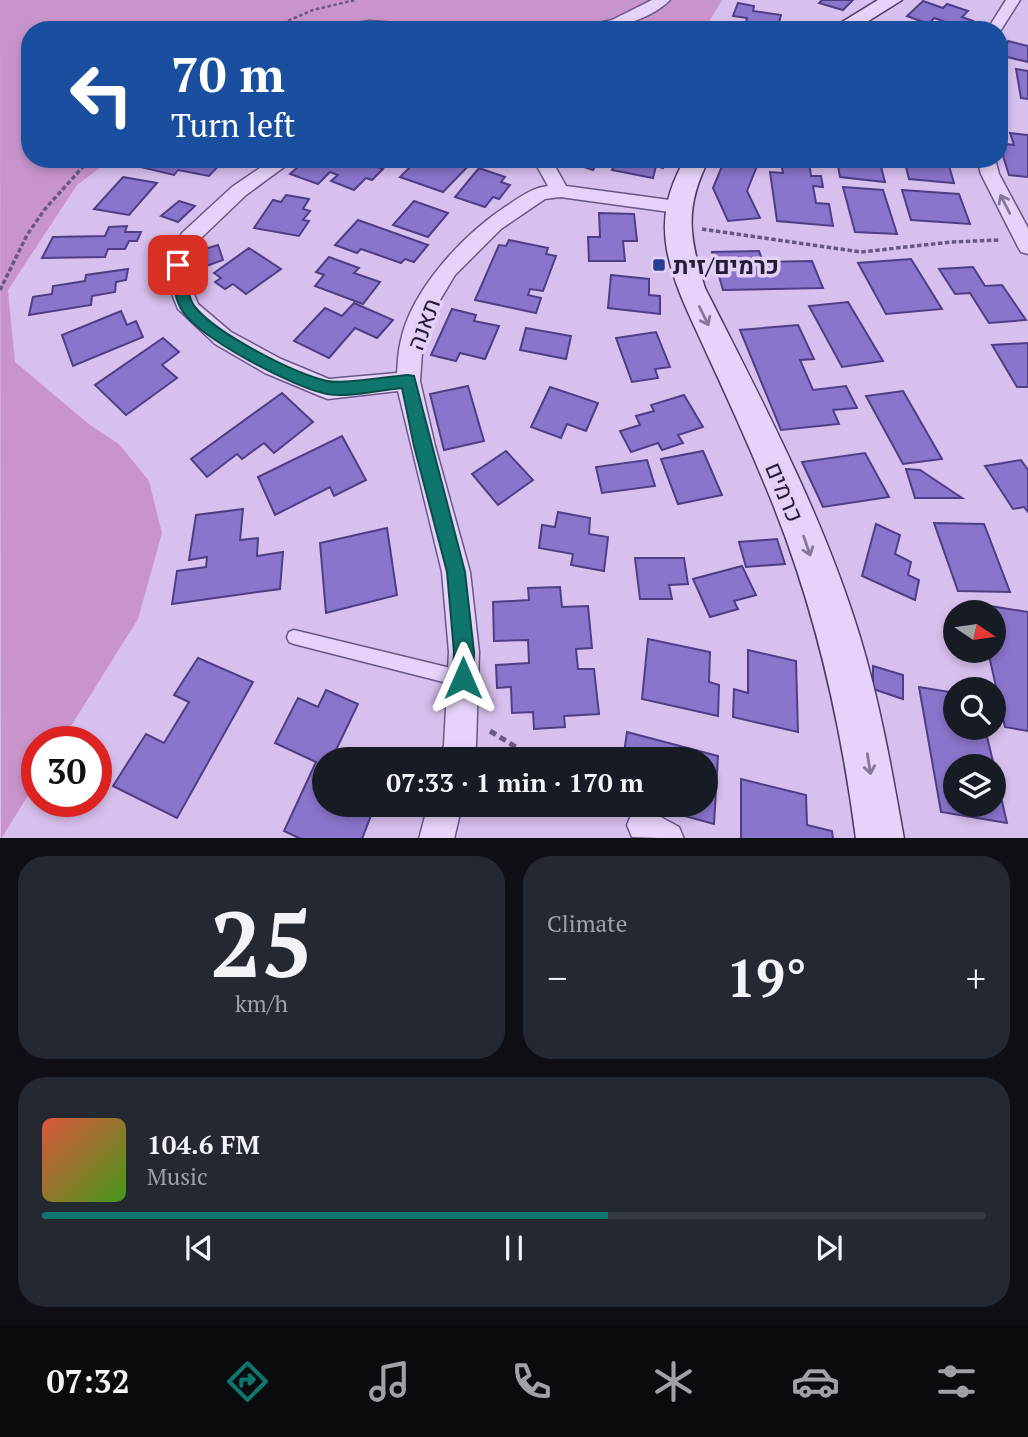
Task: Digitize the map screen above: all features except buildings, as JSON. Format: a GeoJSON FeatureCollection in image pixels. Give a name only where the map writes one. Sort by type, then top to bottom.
{"type":"FeatureCollection","features":[{"type":"Feature","properties":{"kind":"street"},"geometry":{"type":"LineString","coordinates":[[621,21],[663,0]]}},
{"type":"Feature","properties":{"kind":"street"},"geometry":{"type":"LineString","coordinates":[[855,21],[892,0]]}},
{"type":"Feature","properties":{"kind":"street"},"geometry":{"type":"LineString","coordinates":[[1000,21],[1013,0]]}},
{"type":"Feature","properties":{"kind":"street"},"geometry":{"type":"LineString","coordinates":[[273,168],[210,215],[189,238],[178,265],[181,289],[189,309],[223,338],[273,366],[328,388],[408,381]]}},
{"type":"Feature","properties":{"kind":"street"},"geometry":{"type":"LineString","coordinates":[[547,168],[560,191]]}},
{"type":"Feature","properties":{"kind":"street","name":"כרמים"},"geometry":{"type":"LineString","coordinates":[[692,168],[676,216],[678,250],[691,288],[799,521],[839,635],[866,747],[880,838]]}},
{"type":"Feature","properties":{"kind":"street"},"geometry":{"type":"LineString","coordinates":[[988,168],[1026,243]]}},
{"type":"Feature","properties":{"kind":"street","name":"תאנה"},"geometry":{"type":"LineString","coordinates":[[457,747],[464,652],[456,572],[422,446],[408,381],[412,339],[427,304],[448,270],[472,243],[494,224],[540,192],[560,191],[676,216]]}},
{"type":"Feature","properties":{"kind":"street"},"geometry":{"type":"LineString","coordinates":[[436,838],[442,817]]}},
{"type":"Feature","properties":{"kind":"lane"},"geometry":{"type":"LineString","coordinates":[[294,637],[463,678]]}},
{"type":"Feature","properties":{"kind":"path"},"geometry":{"type":"LineString","coordinates":[[287,21],[313,10],[355,0]]}},
{"type":"Feature","properties":{"kind":"path"},"geometry":{"type":"LineString","coordinates":[[0,290],[27,235],[45,209],[82,168]]}},
{"type":"Feature","properties":{"kind":"path"},"geometry":{"type":"LineString","coordinates":[[676,216],[861,252],[951,242],[1026,243]]}},
{"type":"Feature","properties":{"kind":"path"},"geometry":{"type":"LineString","coordinates":[[461,713],[516,747]]}},
{"type":"Feature","properties":{"kind":"shaded area"},"geometry":{"type":"Polygon","coordinates":[[[0,0],[722,0],[709,21],[21,21],[21,168],[100,168],[77,185],[8,290],[15,362],[90,425],[119,444],[149,481],[162,533],[138,619],[71,726],[21,726],[21,807],[2,838],[0,0]]]}},
{"type":"Feature","properties":{"kind":"place","name":"כרמים/זית"},"geometry":{"type":"Point","coordinates":[659,265]}},
{"type":"Feature","properties":{"kind":"route"},"geometry":{"type":"LineString","coordinates":[[178,265],[181,289],[189,309],[223,338],[273,366],[328,388],[408,381],[422,446],[456,572],[464,652],[463,678]]}}]}
